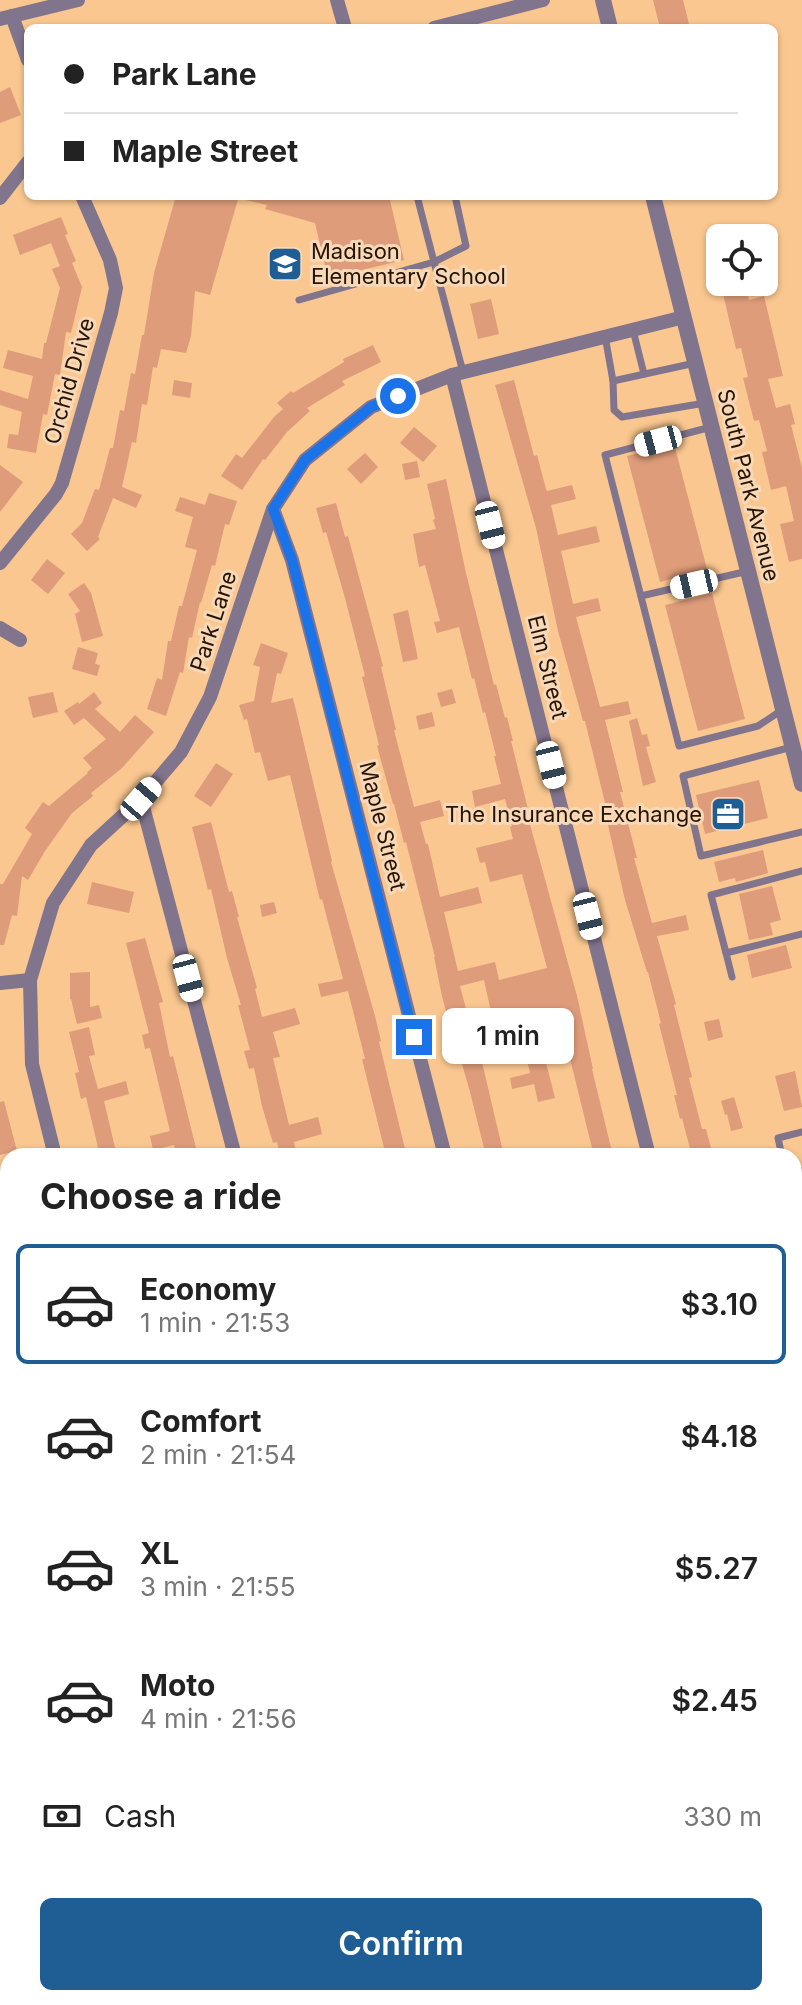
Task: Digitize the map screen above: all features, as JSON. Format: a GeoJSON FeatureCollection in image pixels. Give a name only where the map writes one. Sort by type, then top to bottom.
{"type":"FeatureCollection","features":[{"type":"Feature","properties":{"kind":"street"},"geometry":{"type":"LineString","coordinates":[[24,50],[6,17],[78,0]]}},
{"type":"Feature","properties":{"kind":"street"},"geometry":{"type":"LineString","coordinates":[[337,0],[344,24]]}},
{"type":"Feature","properties":{"kind":"street"},"geometry":{"type":"LineString","coordinates":[[450,24],[543,0]]}},
{"type":"Feature","properties":{"kind":"street"},"geometry":{"type":"LineString","coordinates":[[603,0],[609,24]]}},
{"type":"Feature","properties":{"kind":"street"},"geometry":{"type":"LineString","coordinates":[[0,198],[24,167]]}},
{"type":"Feature","properties":{"kind":"street","name":"Orchid Drive"},"geometry":{"type":"LineString","coordinates":[[0,563],[62,483],[111,313],[116,288],[110,260],[84,200]]}},
{"type":"Feature","properties":{"kind":"street","name":"South Park Avenue"},"geometry":{"type":"LineString","coordinates":[[654,200],[802,784]]}},
{"type":"Feature","properties":{"kind":"street","name":"Park Lane"},"geometry":{"type":"LineString","coordinates":[[53,1148],[32,1064],[30,980],[53,903],[91,845],[141,799],[181,752],[210,697],[273,509],[305,460],[371,407],[458,373],[684,317]]}},
{"type":"Feature","properties":{"kind":"street","name":"Elm Street"},"geometry":{"type":"LineString","coordinates":[[458,373],[647,1148]]}},
{"type":"Feature","properties":{"kind":"street","name":"Maple Street"},"geometry":{"type":"LineString","coordinates":[[273,509],[292,560],[443,1148]]}},
{"type":"Feature","properties":{"kind":"street"},"geometry":{"type":"LineString","coordinates":[[0,628],[20,640]]}},
{"type":"Feature","properties":{"kind":"street"},"geometry":{"type":"LineString","coordinates":[[141,799],[233,1148]]}},
{"type":"Feature","properties":{"kind":"street"},"geometry":{"type":"LineString","coordinates":[[0,983],[30,980]]}},
{"type":"Feature","properties":{"kind":"lane"},"geometry":{"type":"LineString","coordinates":[[418,200],[458,373]]}},
{"type":"Feature","properties":{"kind":"lane"},"geometry":{"type":"LineString","coordinates":[[299,300],[434,262],[466,246],[456,200]]}},
{"type":"Feature","properties":{"kind":"lane"},"geometry":{"type":"LineString","coordinates":[[633,330],[644,374]]}},
{"type":"Feature","properties":{"kind":"lane"},"geometry":{"type":"LineString","coordinates":[[605,336],[613,381],[614,410],[622,417],[705,403]]}},
{"type":"Feature","properties":{"kind":"lane"},"geometry":{"type":"LineString","coordinates":[[613,381],[695,363]]}},
{"type":"Feature","properties":{"kind":"lane"},"geometry":{"type":"LineString","coordinates":[[711,427],[605,455],[679,746],[758,726],[783,709]]}},
{"type":"Feature","properties":{"kind":"lane"},"geometry":{"type":"LineString","coordinates":[[641,596],[748,571]]}},
{"type":"Feature","properties":{"kind":"lane"},"geometry":{"type":"LineString","coordinates":[[792,747],[683,776],[701,856],[802,832]]}},
{"type":"Feature","properties":{"kind":"lane"},"geometry":{"type":"LineString","coordinates":[[732,977],[711,895],[802,871]]}},
{"type":"Feature","properties":{"kind":"lane"},"geometry":{"type":"LineString","coordinates":[[726,953],[802,934]]}},
{"type":"Feature","properties":{"kind":"lane"},"geometry":{"type":"LineString","coordinates":[[780,1148],[778,1138],[802,1132]]}},
{"type":"Feature","properties":{"kind":"building"},"geometry":{"type":"Polygon","coordinates":[[[653,0],[683,0],[689,24],[659,24],[653,0]]]}},
{"type":"Feature","properties":{"kind":"building"},"geometry":{"type":"Polygon","coordinates":[[[10,87],[21,115],[0,123],[0,92],[10,87]]]}},
{"type":"Feature","properties":{"kind":"building"},"geometry":{"type":"Polygon","coordinates":[[[175,200],[238,200],[210,295],[195,291],[191,336],[186,353],[161,349],[157,368],[153,367],[147,405],[142,404],[136,443],[132,442],[122,487],[142,495],[136,508],[113,498],[98,537],[100,539],[87,551],[71,534],[82,523],[95,489],[99,490],[110,448],[113,448],[131,373],[135,374],[154,273],[175,200]]]}},
{"type":"Feature","properties":{"kind":"building"},"geometry":{"type":"Polygon","coordinates":[[[246,200],[390,200],[404,260],[328,278],[315,223],[265,209],[267,205],[246,200]]]}},
{"type":"Feature","properties":{"kind":"building"},"geometry":{"type":"Polygon","coordinates":[[[61,217],[76,261],[72,263],[82,287],[71,333],[66,332],[60,375],[55,374],[47,415],[43,414],[36,453],[7,448],[9,434],[18,435],[22,412],[0,405],[0,390],[28,399],[33,376],[3,368],[8,350],[42,359],[60,288],[52,269],[60,266],[51,243],[20,255],[13,235],[61,217]]]}},
{"type":"Feature","properties":{"kind":"building"},"geometry":{"type":"Polygon","coordinates":[[[723,296],[748,296],[749,300],[764,296],[783,376],[768,379],[776,408],[790,404],[795,424],[791,425],[802,468],[802,559],[789,562],[780,524],[794,521],[786,486],[771,490],[762,452],[767,451],[759,420],[754,421],[743,378],[748,377],[741,348],[736,349],[723,296]]]}},
{"type":"Feature","properties":{"kind":"building"},"geometry":{"type":"Polygon","coordinates":[[[491,299],[499,334],[478,339],[470,304],[491,299]]]}},
{"type":"Feature","properties":{"kind":"building"},"geometry":{"type":"Polygon","coordinates":[[[373,345],[381,362],[342,381],[345,385],[307,408],[310,411],[263,459],[242,490],[221,476],[236,454],[242,458],[283,409],[277,403],[291,391],[293,393],[344,362],[343,359],[373,345]]]}},
{"type":"Feature","properties":{"kind":"building"},"geometry":{"type":"Polygon","coordinates":[[[174,380],[192,383],[190,398],[172,395],[174,380]]]}},
{"type":"Feature","properties":{"kind":"building"},"geometry":{"type":"Polygon","coordinates":[[[514,380],[534,456],[537,455],[547,491],[572,485],[576,499],[551,505],[558,535],[596,526],[600,542],[561,551],[573,604],[598,598],[601,611],[576,617],[600,707],[628,701],[631,714],[605,720],[637,858],[634,858],[652,923],[686,915],[689,930],[657,936],[676,1004],[692,1077],[689,1078],[702,1129],[706,1129],[711,1148],[690,1148],[680,1119],[661,1023],[625,900],[585,721],[558,631],[536,528],[495,385],[514,380]]]}},
{"type":"Feature","properties":{"kind":"building"},"geometry":{"type":"Polygon","coordinates":[[[414,427],[437,446],[423,462],[400,443],[414,427]]]}},
{"type":"Feature","properties":{"kind":"building"},"geometry":{"type":"Polygon","coordinates":[[[674,444],[707,569],[660,582],[627,456],[674,444]]]}},
{"type":"Feature","properties":{"kind":"building"},"geometry":{"type":"Polygon","coordinates":[[[365,453],[378,467],[361,484],[347,469],[365,453]]]}},
{"type":"Feature","properties":{"kind":"building"},"geometry":{"type":"Polygon","coordinates":[[[417,461],[420,477],[405,480],[402,464],[417,461]]]}},
{"type":"Feature","properties":{"kind":"building"},"geometry":{"type":"Polygon","coordinates":[[[0,465],[23,482],[0,512],[0,465]]]}},
{"type":"Feature","properties":{"kind":"building"},"geometry":{"type":"Polygon","coordinates":[[[446,479],[494,685],[507,717],[526,810],[577,996],[611,1148],[592,1148],[559,1014],[511,1026],[517,1049],[500,1053],[484,980],[460,986],[502,1148],[484,1148],[458,1057],[406,842],[377,746],[362,677],[365,676],[345,598],[316,508],[336,503],[345,537],[348,536],[383,666],[394,730],[414,807],[440,800],[444,816],[420,822],[440,897],[478,887],[482,903],[444,912],[458,971],[495,962],[499,980],[547,968],[522,874],[490,882],[485,862],[480,863],[476,848],[513,839],[512,826],[505,799],[475,807],[472,791],[501,784],[485,712],[472,679],[459,627],[437,633],[434,622],[440,621],[425,565],[419,567],[413,534],[436,529],[427,484],[446,479]]]}},
{"type":"Feature","properties":{"kind":"building"},"geometry":{"type":"Polygon","coordinates":[[[209,493],[237,501],[229,525],[225,524],[215,566],[212,565],[200,602],[192,638],[189,637],[183,673],[180,672],[166,716],[147,709],[157,678],[162,680],[168,641],[171,641],[197,550],[185,547],[193,517],[175,511],[180,497],[205,505],[209,493]]]}},
{"type":"Feature","properties":{"kind":"building"},"geometry":{"type":"Polygon","coordinates":[[[47,559],[65,573],[48,594],[31,580],[47,559]]]}},
{"type":"Feature","properties":{"kind":"building"},"geometry":{"type":"Polygon","coordinates":[[[84,583],[91,593],[103,636],[82,642],[75,614],[80,611],[68,594],[84,583]]]}},
{"type":"Feature","properties":{"kind":"building"},"geometry":{"type":"Polygon","coordinates":[[[712,593],[745,719],[698,731],[665,605],[712,593]]]}},
{"type":"Feature","properties":{"kind":"building"},"geometry":{"type":"Polygon","coordinates":[[[408,610],[418,659],[403,662],[393,614],[408,610]]]}},
{"type":"Feature","properties":{"kind":"building"},"geometry":{"type":"Polygon","coordinates":[[[261,643],[288,653],[281,674],[277,673],[271,703],[293,698],[331,862],[375,1016],[405,1148],[384,1148],[348,991],[321,997],[318,984],[343,979],[290,775],[268,781],[260,752],[255,753],[247,719],[244,720],[239,705],[254,701],[260,667],[253,665],[261,643]]]}},
{"type":"Feature","properties":{"kind":"building"},"geometry":{"type":"Polygon","coordinates":[[[78,647],[98,653],[95,664],[100,665],[97,676],[72,669],[78,647]]]}},
{"type":"Feature","properties":{"kind":"building"},"geometry":{"type":"Polygon","coordinates":[[[452,689],[456,703],[441,707],[437,693],[452,689]]]}},
{"type":"Feature","properties":{"kind":"building"},"geometry":{"type":"Polygon","coordinates":[[[53,692],[58,712],[33,718],[28,697],[53,692]]]}},
{"type":"Feature","properties":{"kind":"building"},"geometry":{"type":"Polygon","coordinates":[[[94,692],[102,703],[95,709],[120,732],[135,715],[154,732],[122,768],[72,813],[28,880],[22,876],[17,916],[12,915],[4,945],[0,945],[0,884],[3,884],[32,834],[25,828],[43,802],[49,806],[88,773],[92,768],[83,758],[106,739],[84,718],[74,725],[64,711],[94,692]]]}},
{"type":"Feature","properties":{"kind":"building"},"geometry":{"type":"Polygon","coordinates":[[[432,712],[435,726],[419,730],[416,716],[432,712]]]}},
{"type":"Feature","properties":{"kind":"building"},"geometry":{"type":"Polygon","coordinates":[[[637,718],[642,735],[647,734],[650,746],[646,747],[656,782],[643,786],[629,721],[637,718]]]}},
{"type":"Feature","properties":{"kind":"building"},"geometry":{"type":"Polygon","coordinates":[[[216,763],[233,774],[211,807],[194,796],[216,763]]]}},
{"type":"Feature","properties":{"kind":"building"},"geometry":{"type":"Polygon","coordinates":[[[759,780],[768,818],[705,834],[696,795],[759,780]]]}},
{"type":"Feature","properties":{"kind":"building"},"geometry":{"type":"Polygon","coordinates":[[[211,822],[229,892],[232,891],[239,917],[262,1017],[295,1008],[300,1024],[273,1032],[280,1057],[273,1058],[289,1125],[318,1117],[322,1134],[294,1142],[295,1148],[278,1148],[277,1142],[273,1143],[254,1068],[249,1069],[244,1051],[250,1050],[238,1005],[241,1005],[192,827],[211,822]]]}},
{"type":"Feature","properties":{"kind":"building"},"geometry":{"type":"Polygon","coordinates":[[[763,850],[768,873],[736,882],[735,878],[719,882],[714,862],[763,850]]]}},
{"type":"Feature","properties":{"kind":"building"},"geometry":{"type":"Polygon","coordinates":[[[92,882],[134,892],[129,913],[87,904],[92,882]]]}},
{"type":"Feature","properties":{"kind":"building"},"geometry":{"type":"Polygon","coordinates":[[[772,886],[781,920],[770,923],[773,935],[749,940],[739,894],[772,886]]]}},
{"type":"Feature","properties":{"kind":"building"},"geometry":{"type":"Polygon","coordinates":[[[274,902],[277,913],[262,917],[260,905],[274,902]]]}},
{"type":"Feature","properties":{"kind":"building"},"geometry":{"type":"Polygon","coordinates":[[[145,938],[163,1002],[159,1003],[170,1057],[173,1056],[196,1148],[175,1148],[174,1145],[153,1148],[150,1136],[170,1131],[150,1048],[145,1049],[142,1035],[149,1033],[126,943],[145,938]]]}},
{"type":"Feature","properties":{"kind":"building"},"geometry":{"type":"Polygon","coordinates":[[[786,945],[792,968],[752,978],[747,955],[786,945]]]}},
{"type":"Feature","properties":{"kind":"building"},"geometry":{"type":"Polygon","coordinates":[[[90,972],[90,1007],[99,1005],[102,1018],[77,1024],[70,999],[70,973],[90,972]]]}},
{"type":"Feature","properties":{"kind":"building"},"geometry":{"type":"Polygon","coordinates":[[[719,1019],[723,1037],[708,1041],[704,1022],[719,1019]]]}},
{"type":"Feature","properties":{"kind":"building"},"geometry":{"type":"Polygon","coordinates":[[[89,1027],[95,1055],[89,1056],[98,1089],[126,1081],[129,1094],[104,1101],[115,1148],[98,1148],[86,1097],[81,1099],[75,1073],[79,1072],[69,1032],[89,1027]]]}},
{"type":"Feature","properties":{"kind":"building"},"geometry":{"type":"Polygon","coordinates":[[[542,1047],[555,1098],[538,1102],[534,1084],[512,1089],[510,1078],[530,1073],[525,1052],[542,1047]]]}},
{"type":"Feature","properties":{"kind":"building"},"geometry":{"type":"Polygon","coordinates":[[[795,1071],[802,1107],[784,1111],[775,1076],[795,1071]]]}},
{"type":"Feature","properties":{"kind":"building"},"geometry":{"type":"Polygon","coordinates":[[[734,1097],[743,1128],[731,1131],[721,1101],[734,1097]]]}},
{"type":"Feature","properties":{"kind":"building"},"geometry":{"type":"Polygon","coordinates":[[[4,1101],[16,1148],[0,1148],[0,1102],[4,1101]]]}},
{"type":"Feature","properties":{"kind":"place","name":"Madison Elementary School"},"geometry":{"type":"Point","coordinates":[285,264]}},
{"type":"Feature","properties":{"kind":"place","name":"The Insurance Exchange"},"geometry":{"type":"Point","coordinates":[728,814]}},
{"type":"Feature","properties":{"kind":"route"},"geometry":{"type":"LineString","coordinates":[[398,396],[371,407],[305,460],[273,509],[292,560],[414,1037]]}}]}
